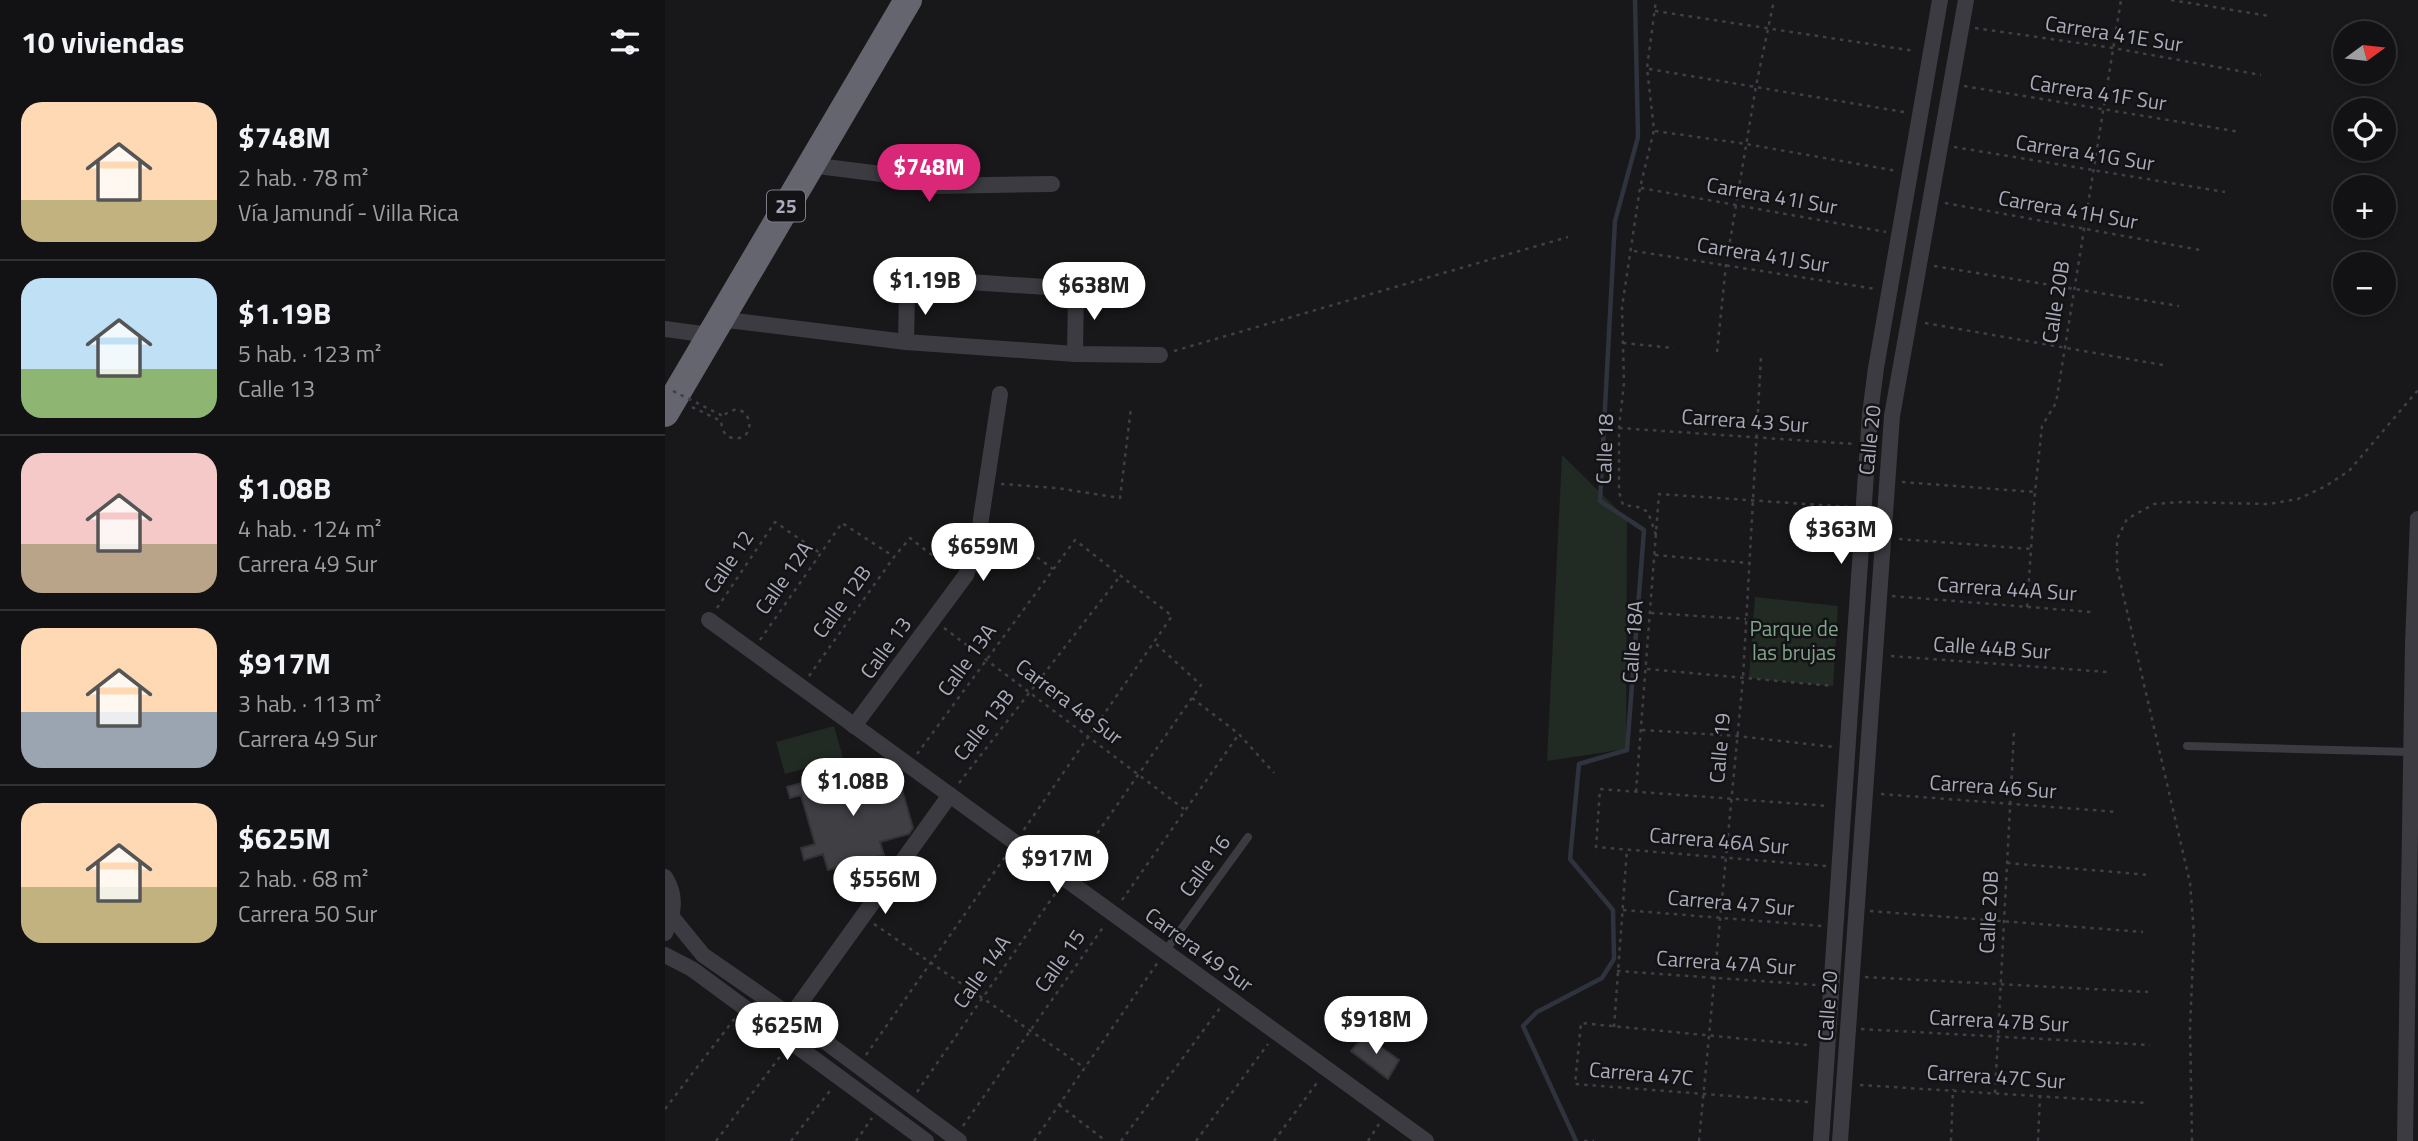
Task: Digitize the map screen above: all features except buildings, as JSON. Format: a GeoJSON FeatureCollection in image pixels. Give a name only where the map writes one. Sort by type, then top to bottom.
{"type":"FeatureCollection","features":[{"type":"Feature","properties":{"kind":"highway","name":"25"},"geometry":{"type":"LineString","coordinates":[[671,400],[908,0]]}},
{"type":"Feature","properties":{"kind":"street","name":"Calle 20"},"geometry":{"type":"LineString","coordinates":[[1821,1141],[1868,445],[1876,368],[1940,0]]}},
{"type":"Feature","properties":{"kind":"street","name":"Calle 20"},"geometry":{"type":"LineString","coordinates":[[1840,1141],[1892,416],[1966,0]]}},
{"type":"Feature","properties":{"kind":"street"},"geometry":{"type":"LineString","coordinates":[[810,165],[913,179],[933,186],[1052,184]]}},
{"type":"Feature","properties":{"kind":"street"},"geometry":{"type":"LineString","coordinates":[[906,342],[907,293],[912,283],[923,279],[1076,289],[1136,287]]}},
{"type":"Feature","properties":{"kind":"street"},"geometry":{"type":"LineString","coordinates":[[1076,289],[1076,354]]}},
{"type":"Feature","properties":{"kind":"street"},"geometry":{"type":"LineString","coordinates":[[665,329],[714,327],[1076,354],[1160,355]]}},
{"type":"Feature","properties":{"kind":"street","name":"Calle 13"},"geometry":{"type":"LineString","coordinates":[[855,726],[966,575],[977,545],[1000,394]]}},
{"type":"Feature","properties":{"kind":"street"},"geometry":{"type":"LineString","coordinates":[[2409,1138],[2418,519]]}},
{"type":"Feature","properties":{"kind":"street","name":"Carrera 49 Sur"},"geometry":{"type":"LineString","coordinates":[[709,620],[1426,1141]]}},
{"type":"Feature","properties":{"kind":"street"},"geometry":{"type":"LineString","coordinates":[[790,1016],[950,795]]}},
{"type":"Feature","properties":{"kind":"street"},"geometry":{"type":"LineString","coordinates":[[665,877],[674,901],[672,917],[665,933]]}},
{"type":"Feature","properties":{"kind":"street"},"geometry":{"type":"LineString","coordinates":[[672,917],[703,955],[957,1139]]}},
{"type":"Feature","properties":{"kind":"street"},"geometry":{"type":"LineString","coordinates":[[665,955],[692,969],[926,1141]]}},
{"type":"Feature","properties":{"kind":"lane"},"geometry":{"type":"LineString","coordinates":[[2187,746],[2415,753]]}},
{"type":"Feature","properties":{"kind":"lane","name":"Calle 16"},"geometry":{"type":"LineString","coordinates":[[1166,950],[1248,837]]}},
{"type":"Feature","properties":{"kind":"path"},"geometry":{"type":"LineString","coordinates":[[1656,0],[1647,68],[1654,131],[1910,173]]}},
{"type":"Feature","properties":{"kind":"path"},"geometry":{"type":"LineString","coordinates":[[1717,352],[1726,265],[1756,86],[1774,0]]}},
{"type":"Feature","properties":{"kind":"path","name":"Calle 20B"},"geometry":{"type":"LineString","coordinates":[[2027,607],[2042,426],[2056,403],[2121,0]]}},
{"type":"Feature","properties":{"kind":"path"},"geometry":{"type":"LineString","coordinates":[[2171,0],[2269,16]]}},
{"type":"Feature","properties":{"kind":"path"},"geometry":{"type":"LineString","coordinates":[[1655,11],[1932,54]]}},
{"type":"Feature","properties":{"kind":"path","name":"Carrera 41E Sur"},"geometry":{"type":"LineString","coordinates":[[1961,26],[2113,48],[2261,75]]}},
{"type":"Feature","properties":{"kind":"path"},"geometry":{"type":"LineString","coordinates":[[1647,68],[1921,115]]}},
{"type":"Feature","properties":{"kind":"path","name":"Carrera 41F Sur"},"geometry":{"type":"LineString","coordinates":[[1951,84],[2240,132]]}},
{"type":"Feature","properties":{"kind":"path","name":"Calle 18"},"geometry":{"type":"LineString","coordinates":[[1654,131],[1640,188],[1622,307],[1624,383],[1619,428],[1619,492],[1623,505],[1638,506],[1648,512],[1656,535]]}},
{"type":"Feature","properties":{"kind":"path","name":"Carrera 41G Sur"},"geometry":{"type":"LineString","coordinates":[[1941,145],[2225,192]]}},
{"type":"Feature","properties":{"kind":"path","name":"Carrera 41I Sur"},"geometry":{"type":"LineString","coordinates":[[1640,188],[1899,234]]}},
{"type":"Feature","properties":{"kind":"path","name":"Carrera 41H Sur"},"geometry":{"type":"LineString","coordinates":[[1931,201],[2200,250]]}},
{"type":"Feature","properties":{"kind":"path"},"geometry":{"type":"LineString","coordinates":[[1160,355],[1568,237]]}},
{"type":"Feature","properties":{"kind":"path","name":"Carrera 41J Sur"},"geometry":{"type":"LineString","coordinates":[[1632,251],[1890,291]]}},
{"type":"Feature","properties":{"kind":"path"},"geometry":{"type":"LineString","coordinates":[[1920,264],[2179,306]]}},
{"type":"Feature","properties":{"kind":"path"},"geometry":{"type":"LineString","coordinates":[[1909,320],[2163,365]]}},
{"type":"Feature","properties":{"kind":"path"},"geometry":{"type":"LineString","coordinates":[[1623,343],[1674,348]]}},
{"type":"Feature","properties":{"kind":"path","name":"Calle 19"},"geometry":{"type":"LineString","coordinates":[[1699,1141],[1742,678],[1761,357]]}},
{"type":"Feature","properties":{"kind":"path"},"geometry":{"type":"LineString","coordinates":[[2192,1141],[2190,1028],[2194,934],[2190,883],[2117,568],[2117,539],[2127,519],[2154,504],[2269,504],[2298,499],[2324,487],[2349,471],[2418,390]]}},
{"type":"Feature","properties":{"kind":"path"},"geometry":{"type":"LineString","coordinates":[[671,400],[723,416],[738,410],[746,414],[750,421],[749,430],[736,439],[728,436],[722,430],[721,421],[671,400]]}},
{"type":"Feature","properties":{"kind":"path"},"geometry":{"type":"LineString","coordinates":[[988,482],[1057,488],[1120,498],[1132,408]]}},
{"type":"Feature","properties":{"kind":"path","name":"Carrera 43 Sur"},"geometry":{"type":"LineString","coordinates":[[1619,428],[1868,445]]}},
{"type":"Feature","properties":{"kind":"path"},"geometry":{"type":"LineString","coordinates":[[1886,480],[2035,492]]}},
{"type":"Feature","properties":{"kind":"path","name":"Calle 18A"},"geometry":{"type":"LineString","coordinates":[[1636,792],[1659,494],[1753,500]]}},
{"type":"Feature","properties":{"kind":"path"},"geometry":{"type":"LineString","coordinates":[[1753,500],[1864,508]]}},
{"type":"Feature","properties":{"kind":"path"},"geometry":{"type":"LineString","coordinates":[[982,517],[1053,569]]}},
{"type":"Feature","properties":{"kind":"path","name":"Calle 12"},"geometry":{"type":"LineString","coordinates":[[709,620],[775,523],[820,554]]}},
{"type":"Feature","properties":{"kind":"path","name":"Calle 12A"},"geometry":{"type":"LineString","coordinates":[[752,651],[842,523],[894,557]]}},
{"type":"Feature","properties":{"kind":"path","name":"Calle 12B"},"geometry":{"type":"LineString","coordinates":[[801,687],[910,538],[942,563]]}},
{"type":"Feature","properties":{"kind":"path"},"geometry":{"type":"LineString","coordinates":[[1882,538],[2032,549]]}},
{"type":"Feature","properties":{"kind":"path","name":"Calle 13A"},"geometry":{"type":"LineString","coordinates":[[909,765],[1075,540],[1121,575]]}},
{"type":"Feature","properties":{"kind":"path"},"geometry":{"type":"LineString","coordinates":[[1655,555],[1749,563]]}},
{"type":"Feature","properties":{"kind":"path"},"geometry":{"type":"LineString","coordinates":[[1121,575],[1172,616]]}},
{"type":"Feature","properties":{"kind":"path","name":"Calle 13B"},"geometry":{"type":"LineString","coordinates":[[950,795],[1121,575]]}},
{"type":"Feature","properties":{"kind":"path","name":"Carrera 44A Sur"},"geometry":{"type":"LineString","coordinates":[[1878,595],[2091,611]]}},
{"type":"Feature","properties":{"kind":"path"},"geometry":{"type":"LineString","coordinates":[[1651,613],[1746,618]]}},
{"type":"Feature","properties":{"kind":"path","name":"Carrera 48 Sur"},"geometry":{"type":"LineString","coordinates":[[933,619],[1185,810]]}},
{"type":"Feature","properties":{"kind":"path","name":"Calle 14A"},"geometry":{"type":"LineString","coordinates":[[909,1104],[1201,685],[1154,642]]}},
{"type":"Feature","properties":{"kind":"path","name":"Calle 44B Sur"},"geometry":{"type":"LineString","coordinates":[[1874,655],[2107,672]]}},
{"type":"Feature","properties":{"kind":"path"},"geometry":{"type":"LineString","coordinates":[[1647,669],[1833,686]]}},
{"type":"Feature","properties":{"kind":"path"},"geometry":{"type":"LineString","coordinates":[[1192,698],[1239,734],[1274,773]]}},
{"type":"Feature","properties":{"kind":"path"},"geometry":{"type":"LineString","coordinates":[[1642,730],[1737,736],[1848,748]]}},
{"type":"Feature","properties":{"kind":"path","name":"Calle 20B"},"geometry":{"type":"LineString","coordinates":[[1995,1093],[2014,732]]}},
{"type":"Feature","properties":{"kind":"path","name":"Calle 15"},"geometry":{"type":"LineString","coordinates":[[957,1139],[1239,734]]}},
{"type":"Feature","properties":{"kind":"path","name":"Carrera 46A Sur"},"geometry":{"type":"LineString","coordinates":[[1636,792],[1600,789],[1596,847],[1840,867]]}},
{"type":"Feature","properties":{"kind":"path"},"geometry":{"type":"LineString","coordinates":[[1636,792],[1844,807]]}},
{"type":"Feature","properties":{"kind":"path","name":"Carrera 46 Sur"},"geometry":{"type":"LineString","coordinates":[[1865,793],[2118,813]]}},
{"type":"Feature","properties":{"kind":"path"},"geometry":{"type":"LineString","coordinates":[[1627,849],[1614,1027],[1807,1045]]}},
{"type":"Feature","properties":{"kind":"path"},"geometry":{"type":"LineString","coordinates":[[2007,863],[2150,875]]}},
{"type":"Feature","properties":{"kind":"path","name":"Carrera 47 Sur"},"geometry":{"type":"LineString","coordinates":[[1623,910],[1836,927]]}},
{"type":"Feature","properties":{"kind":"path"},"geometry":{"type":"LineString","coordinates":[[1856,910],[2143,932]]}},
{"type":"Feature","properties":{"kind":"path"},"geometry":{"type":"LineString","coordinates":[[862,916],[1085,1068]]}},
{"type":"Feature","properties":{"kind":"path"},"geometry":{"type":"LineString","coordinates":[[1034,1141],[1166,950]]}},
{"type":"Feature","properties":{"kind":"path","name":"Carrera 47A Sur"},"geometry":{"type":"LineString","coordinates":[[1617,971],[1832,986]]}},
{"type":"Feature","properties":{"kind":"path"},"geometry":{"type":"LineString","coordinates":[[1851,976],[2148,992]]}},
{"type":"Feature","properties":{"kind":"path"},"geometry":{"type":"LineString","coordinates":[[1121,1141],[1228,997]]}},
{"type":"Feature","properties":{"kind":"path"},"geometry":{"type":"LineString","coordinates":[[665,1109],[743,1007]]}},
{"type":"Feature","properties":{"kind":"path","name":"Carrera 47C"},"geometry":{"type":"LineString","coordinates":[[1614,1027],[1581,1023],[1575,1084],[1703,1094]]}},
{"type":"Feature","properties":{"kind":"path","name":"Carrera 47B Sur"},"geometry":{"type":"LineString","coordinates":[[1847,1028],[2150,1045]]}},
{"type":"Feature","properties":{"kind":"path"},"geometry":{"type":"LineString","coordinates":[[1196,1141],[1276,1032]]}},
{"type":"Feature","properties":{"kind":"path"},"geometry":{"type":"LineString","coordinates":[[716,1141],[791,1042]]}},
{"type":"Feature","properties":{"kind":"path"},"geometry":{"type":"LineString","coordinates":[[1274,1141],[1327,1069]]}},
{"type":"Feature","properties":{"kind":"path"},"geometry":{"type":"LineString","coordinates":[[792,1141],[840,1078]]}},
{"type":"Feature","properties":{"kind":"path","name":"Carrera 47C Sur"},"geometry":{"type":"LineString","coordinates":[[1843,1084],[2148,1103]]}},
{"type":"Feature","properties":{"kind":"path"},"geometry":{"type":"LineString","coordinates":[[1951,1141],[1953,1089]]}},
{"type":"Feature","properties":{"kind":"path"},"geometry":{"type":"LineString","coordinates":[[1703,1094],[1824,1103]]}},
{"type":"Feature","properties":{"kind":"path"},"geometry":{"type":"LineString","coordinates":[[2038,1141],[2039,1096]]}},
{"type":"Feature","properties":{"kind":"path"},"geometry":{"type":"LineString","coordinates":[[1059,1105],[1106,1141]]}},
{"type":"Feature","properties":{"kind":"path"},"geometry":{"type":"LineString","coordinates":[[856,1141],[880,1107]]}},
{"type":"Feature","properties":{"kind":"path"},"geometry":{"type":"LineString","coordinates":[[1368,1141],[1387,1113]]}},
{"type":"Feature","properties":{"kind":"path"},"geometry":{"type":"LineString","coordinates":[[1584,1140],[1594,1141]]}},
{"type":"Feature","properties":{"kind":"green space"},"geometry":{"type":"Polygon","coordinates":[[[1562,455],[1627,519],[1626,749],[1547,761],[1562,455]]]}},
{"type":"Feature","properties":{"kind":"green space","name":"Parque de las brujas"},"geometry":{"type":"Polygon","coordinates":[[[1755,597],[1838,606],[1833,686],[1749,678],[1755,597]]]}},
{"type":"Feature","properties":{"kind":"green space"},"geometry":{"type":"Polygon","coordinates":[[[834,726],[843,758],[785,774],[776,742],[834,726]]]}},
{"type":"Feature","properties":{"kind":"waterway"},"geometry":{"type":"LineString","coordinates":[[1576,1141],[1523,1026],[1537,1012],[1602,978],[1614,959],[1613,910],[1570,859],[1579,764],[1627,750],[1644,530],[1600,501],[1615,221],[1638,137],[1635,0]]}}]}
